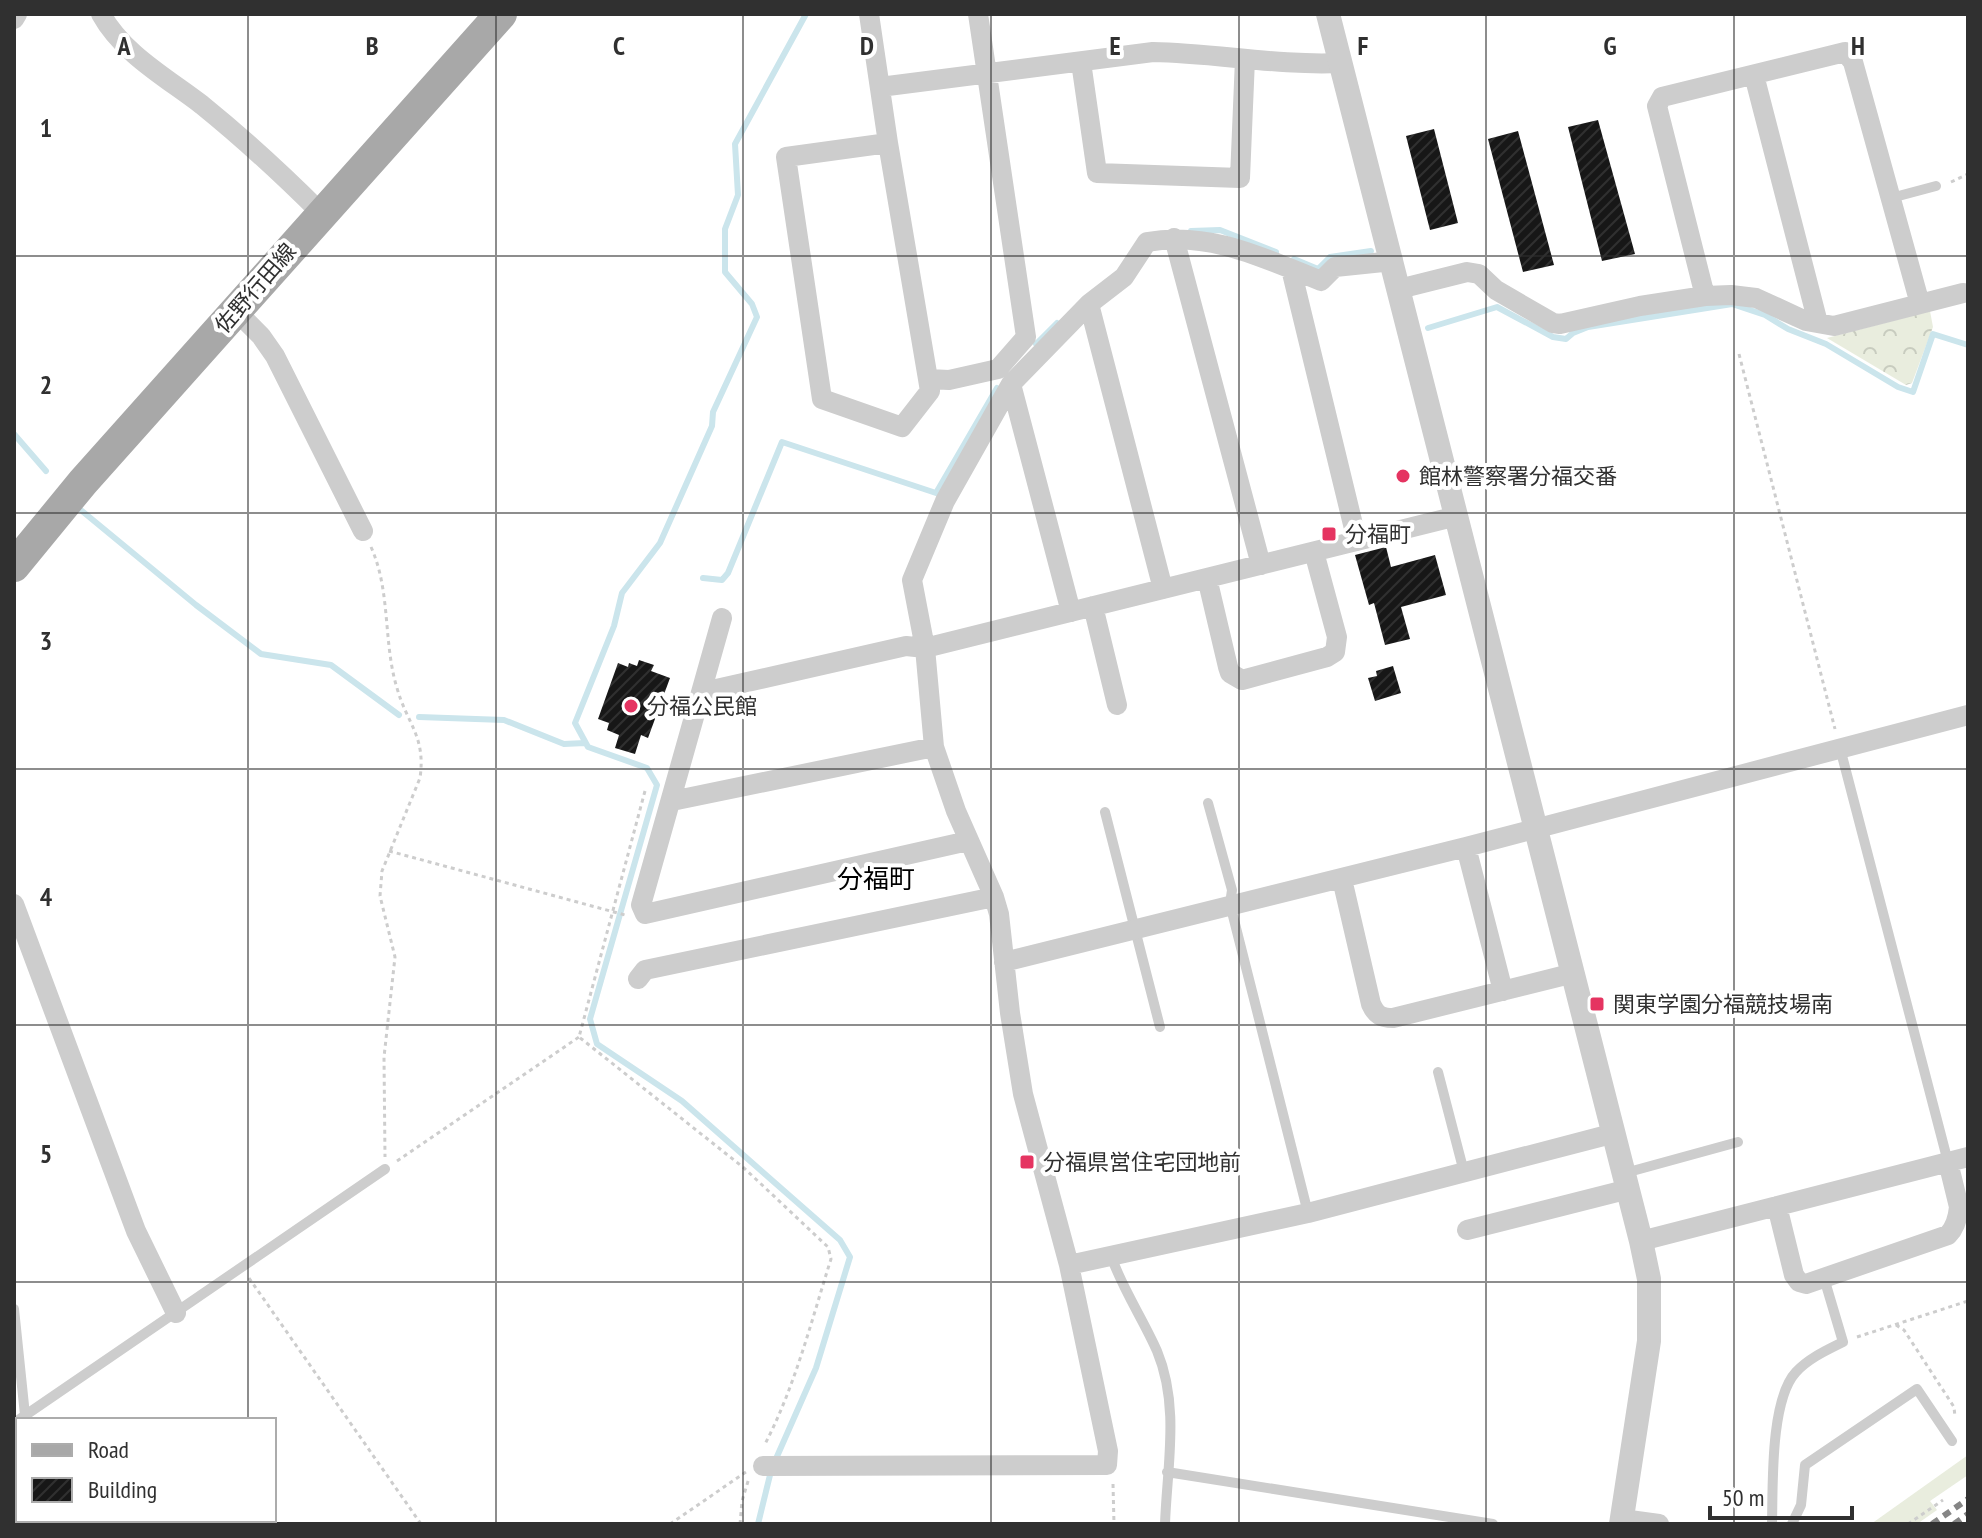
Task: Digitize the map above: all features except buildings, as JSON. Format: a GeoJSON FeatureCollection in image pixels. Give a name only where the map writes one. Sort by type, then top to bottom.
{"type":"FeatureCollection","features":[{"type":"Feature","properties":{"kind":"main road","name":"佐野行田線"},"geometry":{"type":"LineString","coordinates":[[14,566],[83,482],[501,14]]}},
{"type":"Feature","properties":{"kind":"street"},"geometry":{"type":"LineString","coordinates":[[101,14],[111,30],[136,54],[271,164],[321,213]]}},
{"type":"Feature","properties":{"kind":"street"},"geometry":{"type":"LineString","coordinates":[[869,14],[930,391],[902,427],[822,399],[786,157],[888,143]]}},
{"type":"Feature","properties":{"kind":"street"},"geometry":{"type":"LineString","coordinates":[[928,379],[949,380],[998,369],[1026,337],[978,14]]}},
{"type":"Feature","properties":{"kind":"street"},"geometry":{"type":"LineString","coordinates":[[1328,14],[1641,1241],[1649,1279],[1649,1341],[1622,1521],[1659,1524]]}},
{"type":"Feature","properties":{"kind":"street"},"geometry":{"type":"LineString","coordinates":[[880,87],[1153,52],[1315,65],[1341,63]]}},
{"type":"Feature","properties":{"kind":"street"},"geometry":{"type":"LineString","coordinates":[[1705,296],[1657,106],[1662,97],[1845,52],[1853,62],[1920,304]]}},
{"type":"Feature","properties":{"kind":"street"},"geometry":{"type":"LineString","coordinates":[[1081,62],[1097,173],[1240,178],[1245,59]]}},
{"type":"Feature","properties":{"kind":"street"},"geometry":{"type":"LineString","coordinates":[[1754,75],[1818,323]]}},
{"type":"Feature","properties":{"kind":"street"},"geometry":{"type":"LineString","coordinates":[[766,1466],[1107,1465],[1108,1451],[1069,1265],[1023,1094],[999,914],[968,841],[934,747],[925,648],[912,580],[945,501],[1011,384],[1089,304],[1124,277],[1147,242],[1174,238],[1216,242],[1321,281],[1335,267],[1393,261]]}},
{"type":"Feature","properties":{"kind":"street"},"geometry":{"type":"LineString","coordinates":[[1174,238],[1261,565]]}},
{"type":"Feature","properties":{"kind":"street"},"geometry":{"type":"LineString","coordinates":[[1291,269],[1357,541]]}},
{"type":"Feature","properties":{"kind":"street"},"geometry":{"type":"LineString","coordinates":[[1399,289],[1467,272],[1479,274],[1496,290],[1553,323],[1705,296],[1756,298],[1806,321],[1834,326],[1963,293]]}},
{"type":"Feature","properties":{"kind":"street"},"geometry":{"type":"LineString","coordinates":[[1089,304],[1163,589]]}},
{"type":"Feature","properties":{"kind":"street"},"geometry":{"type":"LineString","coordinates":[[235,310],[261,336],[275,356],[363,531]]}},
{"type":"Feature","properties":{"kind":"street"},"geometry":{"type":"LineString","coordinates":[[1011,384],[1071,612]]}},
{"type":"Feature","properties":{"kind":"street"},"geometry":{"type":"LineString","coordinates":[[703,692],[906,646],[925,648],[1457,516]]}},
{"type":"Feature","properties":{"kind":"street"},"geometry":{"type":"LineString","coordinates":[[1207,578],[1230,673],[1242,680],[1327,657],[1335,652],[1337,637],[1314,552]]}},
{"type":"Feature","properties":{"kind":"street"},"geometry":{"type":"LineString","coordinates":[[1093,606],[1117,705]]}},
{"type":"Feature","properties":{"kind":"street"},"geometry":{"type":"LineString","coordinates":[[722,618],[641,905],[645,914],[968,841]]}},
{"type":"Feature","properties":{"kind":"street"},"geometry":{"type":"LineString","coordinates":[[1004,962],[1230,904],[1342,879],[1968,715]]}},
{"type":"Feature","properties":{"kind":"street"},"geometry":{"type":"LineString","coordinates":[[672,801],[934,747]]}},
{"type":"Feature","properties":{"kind":"street"},"geometry":{"type":"LineString","coordinates":[[1466,847],[1503,991]]}},
{"type":"Feature","properties":{"kind":"street"},"geometry":{"type":"LineString","coordinates":[[1342,879],[1375,1013],[1383,1018],[1574,973]]}},
{"type":"Feature","properties":{"kind":"street"},"geometry":{"type":"LineString","coordinates":[[638,979],[645,970],[994,897]]}},
{"type":"Feature","properties":{"kind":"street"},"geometry":{"type":"LineString","coordinates":[[14,904],[136,1231],[176,1313]]}},
{"type":"Feature","properties":{"kind":"street"},"geometry":{"type":"LineString","coordinates":[[1069,1265],[1308,1213],[1615,1133]]}},
{"type":"Feature","properties":{"kind":"street"},"geometry":{"type":"LineString","coordinates":[[1641,1241],[1958,1159],[1959,1207],[1952,1231],[1806,1284],[1799,1282],[1794,1275],[1777,1206]]}},
{"type":"Feature","properties":{"kind":"street"},"geometry":{"type":"LineString","coordinates":[[1467,1230],[1627,1181]]}},
{"type":"Feature","properties":{"kind":"lane"},"geometry":{"type":"LineString","coordinates":[[1891,198],[1936,186]]}},
{"type":"Feature","properties":{"kind":"lane"},"geometry":{"type":"LineString","coordinates":[[1840,748],[1958,1159]]}},
{"type":"Feature","properties":{"kind":"lane"},"geometry":{"type":"LineString","coordinates":[[1208,803],[1232,890],[1230,904],[1308,1213]]}},
{"type":"Feature","properties":{"kind":"lane"},"geometry":{"type":"LineString","coordinates":[[1105,812],[1160,1027]]}},
{"type":"Feature","properties":{"kind":"lane"},"geometry":{"type":"LineString","coordinates":[[1438,1072],[1464,1172]]}},
{"type":"Feature","properties":{"kind":"lane"},"geometry":{"type":"LineString","coordinates":[[1627,1181],[1738,1142]]}},
{"type":"Feature","properties":{"kind":"lane"},"geometry":{"type":"LineString","coordinates":[[21,1418],[385,1169]]}},
{"type":"Feature","properties":{"kind":"lane"},"geometry":{"type":"LineString","coordinates":[[1111,1256],[1122,1285],[1158,1353],[1164,1375],[1172,1424],[1165,1524]]}},
{"type":"Feature","properties":{"kind":"lane"},"geometry":{"type":"LineString","coordinates":[[1772,1524],[1776,1429],[1789,1381],[1797,1370],[1825,1350],[1843,1342],[1824,1278]]}},
{"type":"Feature","properties":{"kind":"lane"},"geometry":{"type":"LineString","coordinates":[[14,1309],[25,1415]]}},
{"type":"Feature","properties":{"kind":"lane"},"geometry":{"type":"LineString","coordinates":[[1792,1524],[1801,1505],[1805,1465],[1917,1389],[1952,1441]]}},
{"type":"Feature","properties":{"kind":"lane"},"geometry":{"type":"LineString","coordinates":[[1167,1472],[1493,1524]]}},
{"type":"Feature","properties":{"kind":"path"},"geometry":{"type":"LineString","coordinates":[[1936,186],[1968,174]]}},
{"type":"Feature","properties":{"kind":"path"},"geometry":{"type":"LineString","coordinates":[[1739,354],[1840,748]]}},
{"type":"Feature","properties":{"kind":"path"},"geometry":{"type":"LineString","coordinates":[[363,531],[380,576],[397,690],[416,730],[422,762],[420,778],[382,871],[380,896],[395,957],[384,1057],[385,1169]]}},
{"type":"Feature","properties":{"kind":"path"},"geometry":{"type":"LineString","coordinates":[[385,1169],[579,1037],[645,791]]}},
{"type":"Feature","properties":{"kind":"path"},"geometry":{"type":"LineString","coordinates":[[389,851],[627,915]]}},
{"type":"Feature","properties":{"kind":"path"},"geometry":{"type":"LineString","coordinates":[[579,1037],[744,1168],[828,1247],[831,1259],[797,1370],[775,1425],[766,1466],[742,1501],[740,1524]]}},
{"type":"Feature","properties":{"kind":"path"},"geometry":{"type":"LineString","coordinates":[[242,1268],[421,1524]]}},
{"type":"Feature","properties":{"kind":"path"},"geometry":{"type":"LineString","coordinates":[[1843,1342],[1968,1301]]}},
{"type":"Feature","properties":{"kind":"path"},"geometry":{"type":"LineString","coordinates":[[1896,1325],[1904,1330],[1954,1407],[1952,1441]]}},
{"type":"Feature","properties":{"kind":"path"},"geometry":{"type":"LineString","coordinates":[[670,1524],[766,1466]]}},
{"type":"Feature","properties":{"kind":"path"},"geometry":{"type":"LineString","coordinates":[[1113,1481],[1114,1524]]}},
{"type":"Feature","properties":{"kind":"path"},"geometry":{"type":"LineString","coordinates":[[1908,1524],[1943,1500]]}},
{"type":"Feature","properties":{"kind":"green space"},"geometry":{"type":"Polygon","coordinates":[[[1930,311],[1933,327],[1912,383],[1906,385],[1827,338],[1930,311]]]}},
{"type":"Feature","properties":{"kind":"green space"},"geometry":{"type":"Polygon","coordinates":[[[1968,1455],[1968,1475],[1930,1501],[1937,1510],[1917,1524],[1871,1524],[1968,1455]]]}},
{"type":"Feature","properties":{"kind":"waterway"},"geometry":{"type":"LineString","coordinates":[[775,1461],[816,1368],[850,1257],[840,1240],[682,1101],[597,1044],[590,1019],[657,785],[647,768],[588,747],[575,723],[614,626],[622,593],[660,543],[712,426],[713,412],[757,317],[752,304],[725,272],[725,229],[738,195],[735,144],[806,14]]}},
{"type":"Feature","properties":{"kind":"waterway"},"geometry":{"type":"LineString","coordinates":[[1191,231],[1220,230],[1276,252]]}},
{"type":"Feature","properties":{"kind":"waterway"},"geometry":{"type":"LineString","coordinates":[[1294,259],[1318,269],[1330,257],[1371,251]]}},
{"type":"Feature","properties":{"kind":"waterway"},"geometry":{"type":"LineString","coordinates":[[1428,328],[1497,307],[1553,337],[1566,339],[1588,327],[1732,304],[1765,315],[1788,329],[1826,344],[1898,387],[1913,392],[1933,334],[1968,345]]}},
{"type":"Feature","properties":{"kind":"waterway"},"geometry":{"type":"LineString","coordinates":[[1036,344],[1057,323]]}},
{"type":"Feature","properties":{"kind":"waterway"},"geometry":{"type":"LineString","coordinates":[[703,578],[722,580],[728,573],[782,442],[936,493],[997,388]]}},
{"type":"Feature","properties":{"kind":"waterway"},"geometry":{"type":"LineString","coordinates":[[14,434],[46,471]]}},
{"type":"Feature","properties":{"kind":"waterway"},"geometry":{"type":"LineString","coordinates":[[82,511],[261,654],[331,665],[399,715]]}},
{"type":"Feature","properties":{"kind":"waterway"},"geometry":{"type":"LineString","coordinates":[[419,717],[504,720],[564,744],[585,743]]}},
{"type":"Feature","properties":{"kind":"waterway"},"geometry":{"type":"LineString","coordinates":[[758,1524],[771,1471]]}},
{"type":"Feature","properties":{"kind":"railway"},"geometry":{"type":"LineString","coordinates":[[1932,1524],[1968,1499]]}},
{"type":"Feature","properties":{"kind":"railway"},"geometry":{"type":"LineString","coordinates":[[1954,1524],[1968,1514]]}},
{"type":"Feature","properties":{"kind":"place","name":"館林警察署分福交番"},"geometry":{"type":"Point","coordinates":[1403,476]}},
{"type":"Feature","properties":{"kind":"place","name":"分福町"},"geometry":{"type":"Point","coordinates":[1329,534]}},
{"type":"Feature","properties":{"kind":"place","name":"分福公民館"},"geometry":{"type":"Point","coordinates":[631,706]}},
{"type":"Feature","properties":{"kind":"place","name":"関東学園分福競技場南"},"geometry":{"type":"Point","coordinates":[1597,1004]}},
{"type":"Feature","properties":{"kind":"place","name":"分福県営住宅団地前"},"geometry":{"type":"Point","coordinates":[1027,1162]}},
{"type":"Feature","properties":{"kind":"district","name":"分福町"},"geometry":{"type":"Point","coordinates":[876,879]}}]}
